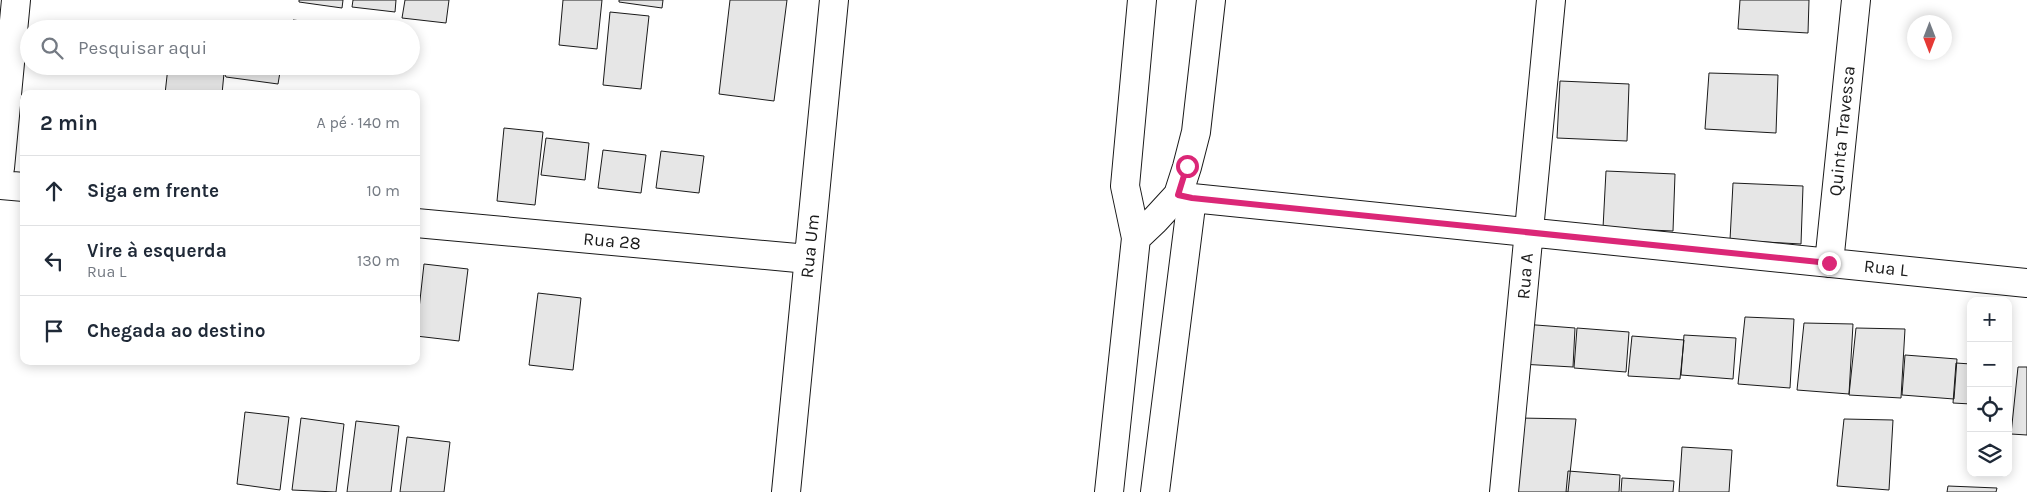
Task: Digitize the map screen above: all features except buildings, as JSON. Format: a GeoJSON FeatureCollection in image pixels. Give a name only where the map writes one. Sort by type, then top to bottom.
{"type":"FeatureCollection","features":[{"type":"Feature","properties":{"kind":"street"},"geometry":{"type":"LineString","coordinates":[[0,168],[16,0]]}},
{"type":"Feature","properties":{"kind":"street","name":"Rua Um"},"geometry":{"type":"LineString","coordinates":[[786,492],[834,0]]}},
{"type":"Feature","properties":{"kind":"street"},"geometry":{"type":"LineString","coordinates":[[1109,492],[1136,238],[1125,186],[1142,0]]}},
{"type":"Feature","properties":{"kind":"street"},"geometry":{"type":"LineString","coordinates":[[1155,492],[1185,197],[1196,132],[1211,0]]}},
{"type":"Feature","properties":{"kind":"street","name":"Rua A"},"geometry":{"type":"LineString","coordinates":[[1504,492],[1551,0]]}},
{"type":"Feature","properties":{"kind":"street","name":"Quinta Travessa"},"geometry":{"type":"LineString","coordinates":[[1829,263],[1856,0]]}},
{"type":"Feature","properties":{"kind":"street"},"geometry":{"type":"LineString","coordinates":[[0,185],[20,187]]}},
{"type":"Feature","properties":{"kind":"street"},"geometry":{"type":"LineString","coordinates":[[1136,238],[1155,220],[1185,197]]}},
{"type":"Feature","properties":{"kind":"street","name":"Rua L"},"geometry":{"type":"LineString","coordinates":[[1185,197],[2027,283]]}},
{"type":"Feature","properties":{"kind":"street","name":"Rua 28"},"geometry":{"type":"LineString","coordinates":[[420,223],[808,259]]}},
{"type":"Feature","properties":{"kind":"route"},"geometry":{"type":"LineString","coordinates":[[1187,166],[1178,195],[1192,198],[1829,263]]}}]}
